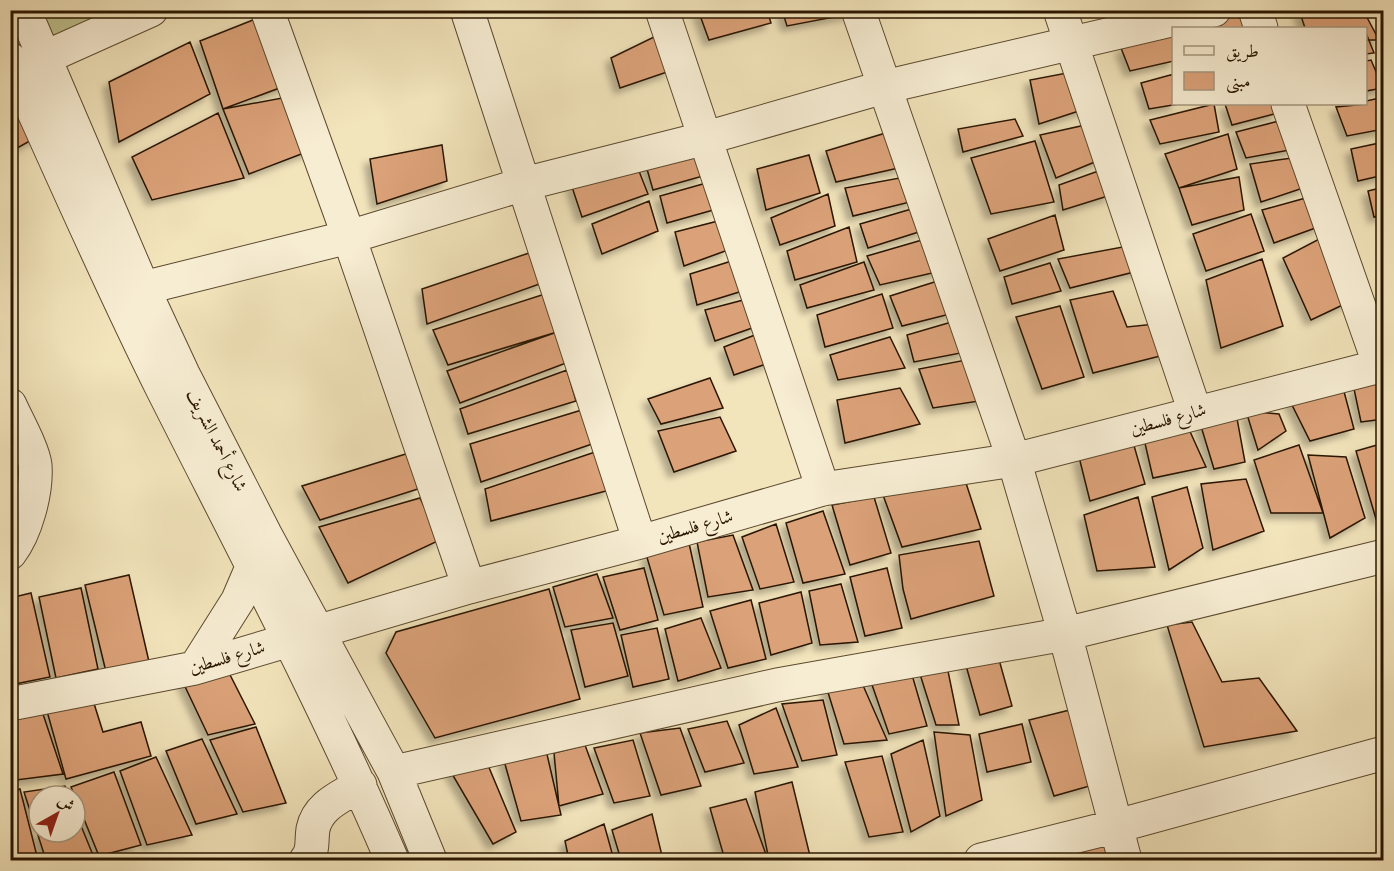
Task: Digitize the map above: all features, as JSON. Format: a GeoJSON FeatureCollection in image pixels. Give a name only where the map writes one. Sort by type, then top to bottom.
{"type":"FeatureCollection","features":[{"type":"Feature","properties":{"kind":"street","name":"شارع أحمد الشريف"},"geometry":{"type":"LineString","coordinates":[[24,10],[23,63],[132,294],[183,374],[304,636],[392,861]]}},
{"type":"Feature","properties":{"kind":"street"},"geometry":{"type":"LineString","coordinates":[[23,63],[110,19],[151,10]]}},
{"type":"Feature","properties":{"kind":"street"},"geometry":{"type":"LineString","coordinates":[[267,10],[349,237],[469,587]]}},
{"type":"Feature","properties":{"kind":"street"},"geometry":{"type":"LineString","coordinates":[[467,10],[640,542]]}},
{"type":"Feature","properties":{"kind":"street"},"geometry":{"type":"LineString","coordinates":[[662,10],[823,489]]}},
{"type":"Feature","properties":{"kind":"street"},"geometry":{"type":"LineString","coordinates":[[858,10],[1014,460],[1065,634],[1125,861]]}},
{"type":"Feature","properties":{"kind":"street"},"geometry":{"type":"LineString","coordinates":[[1060,10],[1195,412]]}},
{"type":"Feature","properties":{"kind":"street"},"geometry":{"type":"LineString","coordinates":[[132,294],[349,237],[524,184],[706,138],[884,87],[1214,10]]}},
{"type":"Feature","properties":{"kind":"street"},"geometry":{"type":"LineString","coordinates":[[1255,10],[1261,27]]}},
{"type":"Feature","properties":{"kind":"street"},"geometry":{"type":"LineString","coordinates":[[1288,105],[1382,366]]}},
{"type":"Feature","properties":{"kind":"street","name":"شارع أحمد الشريف"},"geometry":{"type":"LineString","coordinates":[[132,294],[161,386],[253,565],[304,636],[394,772],[430,861]]}},
{"type":"Feature","properties":{"kind":"street","name":"شارع فلسطين"},"geometry":{"type":"LineString","coordinates":[[10,704],[195,668],[469,587],[640,542],[823,489],[1014,460],[1382,366]]}},
{"type":"Feature","properties":{"kind":"street"},"geometry":{"type":"LineString","coordinates":[[10,405],[35,465],[30,511],[18,542],[10,553]]}},
{"type":"Feature","properties":{"kind":"street"},"geometry":{"type":"LineString","coordinates":[[394,772],[777,685],[1065,634],[1383,556]]}},
{"type":"Feature","properties":{"kind":"street"},"geometry":{"type":"LineString","coordinates":[[195,668],[238,600],[253,565]]}},
{"type":"Feature","properties":{"kind":"street"},"geometry":{"type":"LineString","coordinates":[[981,861],[1383,753]]}},
{"type":"Feature","properties":{"kind":"street"},"geometry":{"type":"LineString","coordinates":[[306,861],[312,852],[314,828],[321,808],[360,784]]}},
{"type":"Feature","properties":{"kind":"green space"},"geometry":{"type":"Polygon","coordinates":[[[24,11],[106,11],[114,28],[43,59],[24,11]]]}},
{"type":"Feature","properties":{"kind":"building"},"geometry":{"type":"Polygon","coordinates":[[[698,10],[767,10],[771,23],[709,40],[698,10]]]}},
{"type":"Feature","properties":{"kind":"building"},"geometry":{"type":"Polygon","coordinates":[[[782,10],[849,10],[850,14],[787,26],[782,10]]]}},
{"type":"Feature","properties":{"kind":"building"},"geometry":{"type":"Polygon","coordinates":[[[1299,10],[1363,10],[1379,40],[1367,40],[1367,27],[1305,27],[1299,10]]]}},
{"type":"Feature","properties":{"kind":"building"},"geometry":{"type":"Polygon","coordinates":[[[1247,11],[1251,27],[1196,27],[1195,25],[1247,11]]]}},
{"type":"Feature","properties":{"kind":"building"},"geometry":{"type":"Polygon","coordinates":[[[263,16],[293,83],[223,109],[200,41],[263,16]]]}},
{"type":"Feature","properties":{"kind":"building"},"geometry":{"type":"Polygon","coordinates":[[[660,34],[670,71],[620,88],[611,58],[660,34]]]}},
{"type":"Feature","properties":{"kind":"building"},"geometry":{"type":"Polygon","coordinates":[[[1172,35],[1172,61],[1130,71],[1121,48],[1172,35]]]}},
{"type":"Feature","properties":{"kind":"building"},"geometry":{"type":"Polygon","coordinates":[[[1367,36],[1374,53],[1367,54],[1367,36]]]}},
{"type":"Feature","properties":{"kind":"building"},"geometry":{"type":"Polygon","coordinates":[[[190,42],[210,94],[119,142],[109,82],[190,42]]]}},
{"type":"Feature","properties":{"kind":"building"},"geometry":{"type":"Polygon","coordinates":[[[1371,60],[1383,88],[1367,91],[1367,61],[1371,60]]]}},
{"type":"Feature","properties":{"kind":"building"},"geometry":{"type":"Polygon","coordinates":[[[1072,72],[1085,109],[1039,124],[1030,80],[1072,72]]]}},
{"type":"Feature","properties":{"kind":"building"},"geometry":{"type":"Polygon","coordinates":[[[1172,75],[1173,105],[1149,109],[1141,83],[1172,75]]]}},
{"type":"Feature","properties":{"kind":"building"},"geometry":{"type":"Polygon","coordinates":[[[298,95],[317,148],[249,174],[223,109],[298,95]]]}},
{"type":"Feature","properties":{"kind":"building"},"geometry":{"type":"Polygon","coordinates":[[[1384,97],[1384,129],[1347,136],[1336,107],[1367,105],[1367,101],[1384,97]]]}},
{"type":"Feature","properties":{"kind":"building"},"geometry":{"type":"Polygon","coordinates":[[[13,103],[37,137],[10,152],[10,104],[13,103]]]}},
{"type":"Feature","properties":{"kind":"building"},"geometry":{"type":"Polygon","coordinates":[[[1214,105],[1219,132],[1160,144],[1150,120],[1214,105]]]}},
{"type":"Feature","properties":{"kind":"building"},"geometry":{"type":"Polygon","coordinates":[[[1225,105],[1275,105],[1278,113],[1232,125],[1225,105]]]}},
{"type":"Feature","properties":{"kind":"building"},"geometry":{"type":"Polygon","coordinates":[[[218,113],[244,178],[152,200],[132,157],[218,113]]]}},
{"type":"Feature","properties":{"kind":"building"},"geometry":{"type":"Polygon","coordinates":[[[1015,119],[1023,136],[963,152],[958,129],[1015,119]]]}},
{"type":"Feature","properties":{"kind":"building"},"geometry":{"type":"Polygon","coordinates":[[[1283,120],[1295,149],[1246,158],[1236,132],[1283,120]]]}},
{"type":"Feature","properties":{"kind":"building"},"geometry":{"type":"Polygon","coordinates":[[[1090,124],[1102,159],[1056,178],[1040,135],[1090,124]]]}},
{"type":"Feature","properties":{"kind":"building"},"geometry":{"type":"Polygon","coordinates":[[[889,132],[903,167],[836,182],[826,151],[889,132]]]}},
{"type":"Feature","properties":{"kind":"building"},"geometry":{"type":"Polygon","coordinates":[[[1228,134],[1237,169],[1179,188],[1165,154],[1228,134]]]}},
{"type":"Feature","properties":{"kind":"building"},"geometry":{"type":"Polygon","coordinates":[[[1035,141],[1054,202],[991,214],[971,158],[1035,141]]]}},
{"type":"Feature","properties":{"kind":"building"},"geometry":{"type":"Polygon","coordinates":[[[1384,142],[1384,175],[1358,181],[1351,149],[1384,142]]]}},
{"type":"Feature","properties":{"kind":"building"},"geometry":{"type":"Polygon","coordinates":[[[442,145],[447,181],[377,204],[370,159],[442,145]]]}},
{"type":"Feature","properties":{"kind":"building"},"geometry":{"type":"Polygon","coordinates":[[[700,149],[703,176],[653,190],[645,162],[700,149]]]}},
{"type":"Feature","properties":{"kind":"building"},"geometry":{"type":"Polygon","coordinates":[[[809,155],[820,193],[766,210],[757,169],[809,155]]]}},
{"type":"Feature","properties":{"kind":"building"},"geometry":{"type":"Polygon","coordinates":[[[1299,157],[1306,187],[1261,202],[1250,164],[1299,157]]]}},
{"type":"Feature","properties":{"kind":"building"},"geometry":{"type":"Polygon","coordinates":[[[637,166],[648,194],[582,217],[571,184],[637,166]]]}},
{"type":"Feature","properties":{"kind":"building"},"geometry":{"type":"Polygon","coordinates":[[[1104,169],[1111,195],[1063,210],[1059,185],[1104,169]]]}},
{"type":"Feature","properties":{"kind":"building"},"geometry":{"type":"Polygon","coordinates":[[[905,177],[914,201],[853,216],[845,188],[905,177]]]}},
{"type":"Feature","properties":{"kind":"building"},"geometry":{"type":"Polygon","coordinates":[[[1239,177],[1244,210],[1192,225],[1179,188],[1239,177]]]}},
{"type":"Feature","properties":{"kind":"building"},"geometry":{"type":"Polygon","coordinates":[[[710,182],[717,209],[667,223],[660,196],[710,182]]]}},
{"type":"Feature","properties":{"kind":"building"},"geometry":{"type":"Polygon","coordinates":[[[1384,187],[1384,215],[1374,217],[1368,191],[1384,187]]]}},
{"type":"Feature","properties":{"kind":"building"},"geometry":{"type":"Polygon","coordinates":[[[828,194],[835,226],[780,245],[771,218],[828,194]]]}},
{"type":"Feature","properties":{"kind":"building"},"geometry":{"type":"Polygon","coordinates":[[[1313,196],[1321,226],[1274,243],[1262,210],[1313,196]]]}},
{"type":"Feature","properties":{"kind":"building"},"geometry":{"type":"Polygon","coordinates":[[[649,201],[658,231],[602,254],[592,224],[649,201]]]}},
{"type":"Feature","properties":{"kind":"building"},"geometry":{"type":"Polygon","coordinates":[[[915,208],[925,230],[868,248],[860,224],[915,208]]]}},
{"type":"Feature","properties":{"kind":"building"},"geometry":{"type":"Polygon","coordinates":[[[1251,214],[1264,251],[1206,271],[1193,234],[1251,214]]]}},
{"type":"Feature","properties":{"kind":"building"},"geometry":{"type":"Polygon","coordinates":[[[1055,215],[1064,250],[1000,271],[988,239],[1055,215]]]}},
{"type":"Feature","properties":{"kind":"building"},"geometry":{"type":"Polygon","coordinates":[[[722,220],[728,250],[684,266],[675,232],[722,220]]]}},
{"type":"Feature","properties":{"kind":"building"},"geometry":{"type":"Polygon","coordinates":[[[849,227],[857,262],[795,280],[787,251],[849,227]]]}},
{"type":"Feature","properties":{"kind":"building"},"geometry":{"type":"Polygon","coordinates":[[[1323,237],[1349,302],[1311,320],[1283,258],[1323,237]]]}},
{"type":"Feature","properties":{"kind":"building"},"geometry":{"type":"Polygon","coordinates":[[[929,238],[941,271],[880,285],[867,256],[929,238]]]}},
{"type":"Feature","properties":{"kind":"building"},"geometry":{"type":"Polygon","coordinates":[[[1128,246],[1146,269],[1070,288],[1058,259],[1128,246]]]}},
{"type":"Feature","properties":{"kind":"building"},"geometry":{"type":"Polygon","coordinates":[[[538,250],[545,282],[427,324],[422,289],[538,250]]]}},
{"type":"Feature","properties":{"kind":"building"},"geometry":{"type":"Polygon","coordinates":[[[738,259],[749,289],[697,305],[690,274],[738,259]]]}},
{"type":"Feature","properties":{"kind":"building"},"geometry":{"type":"Polygon","coordinates":[[[1262,259],[1283,326],[1221,348],[1206,280],[1262,259]]]}},
{"type":"Feature","properties":{"kind":"building"},"geometry":{"type":"Polygon","coordinates":[[[864,262],[874,290],[807,308],[800,285],[864,262]]]}},
{"type":"Feature","properties":{"kind":"building"},"geometry":{"type":"Polygon","coordinates":[[[1050,263],[1061,291],[1012,304],[1004,277],[1050,263]]]}},
{"type":"Feature","properties":{"kind":"building"},"geometry":{"type":"Polygon","coordinates":[[[944,279],[954,313],[902,326],[890,296],[944,279]]]}},
{"type":"Feature","properties":{"kind":"building"},"geometry":{"type":"Polygon","coordinates":[[[1113,291],[1127,327],[1155,324],[1168,354],[1093,373],[1070,300],[1113,291]]]}},
{"type":"Feature","properties":{"kind":"building"},"geometry":{"type":"Polygon","coordinates":[[[548,293],[557,332],[448,365],[433,330],[548,293]]]}},
{"type":"Feature","properties":{"kind":"building"},"geometry":{"type":"Polygon","coordinates":[[[882,294],[893,328],[825,347],[817,315],[882,294]]]}},
{"type":"Feature","properties":{"kind":"building"},"geometry":{"type":"Polygon","coordinates":[[[751,298],[758,326],[715,341],[705,310],[751,298]]]}},
{"type":"Feature","properties":{"kind":"building"},"geometry":{"type":"Polygon","coordinates":[[[1060,306],[1084,377],[1042,389],[1016,317],[1060,306]]]}},
{"type":"Feature","properties":{"kind":"building"},"geometry":{"type":"Polygon","coordinates":[[[955,321],[966,352],[914,362],[907,335],[955,321]]]}},
{"type":"Feature","properties":{"kind":"building"},"geometry":{"type":"Polygon","coordinates":[[[557,332],[566,363],[460,403],[447,371],[557,332]]]}},
{"type":"Feature","properties":{"kind":"building"},"geometry":{"type":"Polygon","coordinates":[[[760,333],[772,362],[734,375],[724,347],[760,333]]]}},
{"type":"Feature","properties":{"kind":"building"},"geometry":{"type":"Polygon","coordinates":[[[890,337],[905,368],[838,380],[830,355],[890,337]]]}},
{"type":"Feature","properties":{"kind":"building"},"geometry":{"type":"Polygon","coordinates":[[[971,359],[986,400],[933,408],[919,369],[971,359]]]}},
{"type":"Feature","properties":{"kind":"building"},"geometry":{"type":"Polygon","coordinates":[[[567,370],[576,401],[468,434],[460,409],[567,370]]]}},
{"type":"Feature","properties":{"kind":"building"},"geometry":{"type":"Polygon","coordinates":[[[1384,374],[1384,419],[1361,422],[1354,389],[1384,374]]]}},
{"type":"Feature","properties":{"kind":"building"},"geometry":{"type":"Polygon","coordinates":[[[710,378],[723,408],[661,424],[648,399],[710,378]]]}},
{"type":"Feature","properties":{"kind":"building"},"geometry":{"type":"Polygon","coordinates":[[[1342,384],[1354,429],[1310,441],[1289,399],[1342,384]]]}},
{"type":"Feature","properties":{"kind":"building"},"geometry":{"type":"Polygon","coordinates":[[[900,388],[920,424],[845,443],[837,400],[900,388]]]}},
{"type":"Feature","properties":{"kind":"building"},"geometry":{"type":"Polygon","coordinates":[[[585,409],[595,443],[481,482],[470,444],[585,409]]]}},
{"type":"Feature","properties":{"kind":"building"},"geometry":{"type":"Polygon","coordinates":[[[1246,411],[1279,414],[1286,431],[1258,450],[1246,411]]]}},
{"type":"Feature","properties":{"kind":"building"},"geometry":{"type":"Polygon","coordinates":[[[1236,413],[1245,462],[1214,469],[1200,423],[1236,413]]]}},
{"type":"Feature","properties":{"kind":"building"},"geometry":{"type":"Polygon","coordinates":[[[720,417],[736,451],[674,472],[658,431],[720,417]]]}},
{"type":"Feature","properties":{"kind":"building"},"geometry":{"type":"Polygon","coordinates":[[[1188,427],[1206,467],[1153,478],[1144,439],[1188,427]]]}},
{"type":"Feature","properties":{"kind":"building"},"geometry":{"type":"Polygon","coordinates":[[[1133,442],[1145,484],[1090,501],[1079,457],[1133,442]]]}},
{"type":"Feature","properties":{"kind":"building"},"geometry":{"type":"Polygon","coordinates":[[[1384,443],[1384,516],[1376,519],[1356,451],[1384,443]]]}},
{"type":"Feature","properties":{"kind":"building"},"geometry":{"type":"Polygon","coordinates":[[[1299,445],[1323,513],[1271,513],[1254,460],[1299,445]]]}},
{"type":"Feature","properties":{"kind":"building"},"geometry":{"type":"Polygon","coordinates":[[[601,450],[610,490],[491,521],[485,489],[601,450]]]}},
{"type":"Feature","properties":{"kind":"building"},"geometry":{"type":"Polygon","coordinates":[[[409,453],[418,489],[320,520],[302,486],[409,453]]]}},
{"type":"Feature","properties":{"kind":"building"},"geometry":{"type":"Polygon","coordinates":[[[1308,455],[1346,457],[1365,518],[1330,538],[1308,455]]]}},
{"type":"Feature","properties":{"kind":"building"},"geometry":{"type":"Polygon","coordinates":[[[1246,479],[1264,531],[1213,550],[1201,484],[1246,479]]]}},
{"type":"Feature","properties":{"kind":"building"},"geometry":{"type":"Polygon","coordinates":[[[965,480],[981,529],[902,547],[883,495],[965,480]]]}},
{"type":"Feature","properties":{"kind":"building"},"geometry":{"type":"Polygon","coordinates":[[[1187,487],[1203,548],[1169,570],[1152,497],[1187,487]]]}},
{"type":"Feature","properties":{"kind":"building"},"geometry":{"type":"Polygon","coordinates":[[[874,497],[891,553],[850,565],[832,505],[874,497]]]}},
{"type":"Feature","properties":{"kind":"building"},"geometry":{"type":"Polygon","coordinates":[[[1138,497],[1155,567],[1097,571],[1084,515],[1138,497]]]}},
{"type":"Feature","properties":{"kind":"building"},"geometry":{"type":"Polygon","coordinates":[[[420,498],[440,540],[348,583],[319,527],[420,498]]]}},
{"type":"Feature","properties":{"kind":"building"},"geometry":{"type":"Polygon","coordinates":[[[823,511],[845,574],[803,583],[786,523],[823,511]]]}},
{"type":"Feature","properties":{"kind":"building"},"geometry":{"type":"Polygon","coordinates":[[[776,524],[794,582],[760,589],[742,537],[776,524]]]}},
{"type":"Feature","properties":{"kind":"building"},"geometry":{"type":"Polygon","coordinates":[[[733,535],[753,590],[708,597],[697,542],[733,535]]]}},
{"type":"Feature","properties":{"kind":"building"},"geometry":{"type":"Polygon","coordinates":[[[979,541],[994,596],[911,619],[903,589],[899,555],[979,541]]]}},
{"type":"Feature","properties":{"kind":"building"},"geometry":{"type":"Polygon","coordinates":[[[689,543],[703,607],[664,615],[646,554],[689,543]]]}},
{"type":"Feature","properties":{"kind":"building"},"geometry":{"type":"Polygon","coordinates":[[[644,568],[658,620],[620,630],[603,577],[644,568]]]}},
{"type":"Feature","properties":{"kind":"building"},"geometry":{"type":"Polygon","coordinates":[[[887,568],[902,628],[865,636],[850,577],[887,568]]]}},
{"type":"Feature","properties":{"kind":"building"},"geometry":{"type":"Polygon","coordinates":[[[597,574],[613,618],[565,627],[553,587],[597,574]]]}},
{"type":"Feature","properties":{"kind":"building"},"geometry":{"type":"Polygon","coordinates":[[[129,575],[150,666],[107,676],[85,585],[129,575]]]}},
{"type":"Feature","properties":{"kind":"building"},"geometry":{"type":"Polygon","coordinates":[[[841,584],[858,642],[820,645],[809,591],[841,584]]]}},
{"type":"Feature","properties":{"kind":"building"},"geometry":{"type":"Polygon","coordinates":[[[81,588],[98,669],[56,678],[39,597],[81,588]]]}},
{"type":"Feature","properties":{"kind":"building"},"geometry":{"type":"Polygon","coordinates":[[[549,589],[580,699],[435,738],[386,653],[396,632],[549,589]]]}},
{"type":"Feature","properties":{"kind":"building"},"geometry":{"type":"Polygon","coordinates":[[[801,592],[812,643],[771,655],[759,603],[801,592]]]}},
{"type":"Feature","properties":{"kind":"building"},"geometry":{"type":"Polygon","coordinates":[[[31,593],[50,677],[10,685],[10,598],[31,593]]]}},
{"type":"Feature","properties":{"kind":"building"},"geometry":{"type":"Polygon","coordinates":[[[751,600],[766,659],[728,668],[710,611],[751,600]]]}},
{"type":"Feature","properties":{"kind":"building"},"geometry":{"type":"Polygon","coordinates":[[[701,618],[721,668],[678,681],[665,629],[701,618]]]}},
{"type":"Feature","properties":{"kind":"building"},"geometry":{"type":"Polygon","coordinates":[[[1192,622],[1222,682],[1259,678],[1297,731],[1204,747],[1167,625],[1192,622]]]}},
{"type":"Feature","properties":{"kind":"building"},"geometry":{"type":"Polygon","coordinates":[[[613,623],[628,676],[585,687],[571,630],[613,623]]]}},
{"type":"Feature","properties":{"kind":"building"},"geometry":{"type":"Polygon","coordinates":[[[657,628],[669,679],[633,687],[621,635],[657,628]]]}},
{"type":"Feature","properties":{"kind":"building"},"geometry":{"type":"Polygon","coordinates":[[[998,656],[1012,706],[980,715],[965,662],[998,656]]]}},
{"type":"Feature","properties":{"kind":"building"},"geometry":{"type":"Polygon","coordinates":[[[224,663],[255,724],[208,735],[180,676],[224,663]]]}},
{"type":"Feature","properties":{"kind":"building"},"geometry":{"type":"Polygon","coordinates":[[[910,668],[927,726],[889,734],[869,676],[910,668]]]}},
{"type":"Feature","properties":{"kind":"building"},"geometry":{"type":"Polygon","coordinates":[[[919,671],[948,671],[959,725],[936,725],[919,671]]]}},
{"type":"Feature","properties":{"kind":"building"},"geometry":{"type":"Polygon","coordinates":[[[862,683],[887,740],[844,744],[826,686],[862,683]]]}},
{"type":"Feature","properties":{"kind":"building"},"geometry":{"type":"Polygon","coordinates":[[[91,694],[103,732],[141,722],[151,756],[66,779],[45,704],[91,694]]]}},
{"type":"Feature","properties":{"kind":"building"},"geometry":{"type":"Polygon","coordinates":[[[823,700],[837,755],[802,761],[782,704],[823,700]]]}},
{"type":"Feature","properties":{"kind":"building"},"geometry":{"type":"Polygon","coordinates":[[[776,708],[798,767],[754,774],[739,725],[776,708]]]}},
{"type":"Feature","properties":{"kind":"building"},"geometry":{"type":"Polygon","coordinates":[[[1074,709],[1093,785],[1054,796],[1029,720],[1074,709]]]}},
{"type":"Feature","properties":{"kind":"building"},"geometry":{"type":"Polygon","coordinates":[[[42,711],[63,774],[16,780],[10,760],[10,719],[42,711]]]}},
{"type":"Feature","properties":{"kind":"building"},"geometry":{"type":"Polygon","coordinates":[[[727,721],[744,763],[705,772],[688,729],[727,721]]]}},
{"type":"Feature","properties":{"kind":"building"},"geometry":{"type":"Polygon","coordinates":[[[1022,724],[1031,762],[987,772],[979,734],[1022,724]]]}},
{"type":"Feature","properties":{"kind":"building"},"geometry":{"type":"Polygon","coordinates":[[[256,727],[286,803],[243,812],[210,740],[256,727]]]}},
{"type":"Feature","properties":{"kind":"building"},"geometry":{"type":"Polygon","coordinates":[[[680,728],[701,786],[661,795],[640,733],[680,728]]]}},
{"type":"Feature","properties":{"kind":"building"},"geometry":{"type":"Polygon","coordinates":[[[934,732],[970,735],[982,800],[946,816],[934,732]]]}},
{"type":"Feature","properties":{"kind":"building"},"geometry":{"type":"Polygon","coordinates":[[[202,739],[237,814],[196,824],[166,751],[202,739]]]}},
{"type":"Feature","properties":{"kind":"building"},"geometry":{"type":"Polygon","coordinates":[[[633,740],[650,796],[614,803],[594,748],[633,740]]]}},
{"type":"Feature","properties":{"kind":"building"},"geometry":{"type":"Polygon","coordinates":[[[923,740],[940,816],[911,832],[891,754],[923,740]]]}},
{"type":"Feature","properties":{"kind":"building"},"geometry":{"type":"Polygon","coordinates":[[[585,745],[603,794],[559,806],[554,753],[585,745]]]}},
{"type":"Feature","properties":{"kind":"building"},"geometry":{"type":"Polygon","coordinates":[[[546,750],[561,815],[521,821],[503,757],[546,750]]]}},
{"type":"Feature","properties":{"kind":"building"},"geometry":{"type":"Polygon","coordinates":[[[882,756],[903,832],[869,837],[845,762],[882,756]]]}},
{"type":"Feature","properties":{"kind":"building"},"geometry":{"type":"Polygon","coordinates":[[[156,757],[192,835],[147,845],[120,771],[156,757]]]}},
{"type":"Feature","properties":{"kind":"building"},"geometry":{"type":"Polygon","coordinates":[[[485,758],[516,832],[493,844],[448,767],[485,758]]]}},
{"type":"Feature","properties":{"kind":"building"},"geometry":{"type":"Polygon","coordinates":[[[114,772],[141,845],[99,856],[87,826],[87,784],[80,784],[114,772]]]}},
{"type":"Feature","properties":{"kind":"building"},"geometry":{"type":"Polygon","coordinates":[[[792,782],[811,860],[769,860],[755,792],[792,782]]]}},
{"type":"Feature","properties":{"kind":"building"},"geometry":{"type":"Polygon","coordinates":[[[20,789],[27,817],[27,844],[34,844],[38,860],[10,860],[10,792],[20,789]]]}},
{"type":"Feature","properties":{"kind":"building"},"geometry":{"type":"Polygon","coordinates":[[[746,799],[768,860],[725,860],[710,808],[746,799]]]}},
{"type":"Feature","properties":{"kind":"building"},"geometry":{"type":"Polygon","coordinates":[[[652,814],[663,860],[621,860],[612,830],[652,814]]]}},
{"type":"Feature","properties":{"kind":"building"},"geometry":{"type":"Polygon","coordinates":[[[604,824],[614,860],[569,860],[565,841],[604,824]]]}},
{"type":"Feature","properties":{"kind":"building"},"geometry":{"type":"Polygon","coordinates":[[[87,840],[95,860],[46,860],[41,844],[87,844],[87,840]]]}},
{"type":"Feature","properties":{"kind":"building"},"geometry":{"type":"Polygon","coordinates":[[[1107,841],[1113,860],[1061,860],[1060,850],[1107,841]]]}}]}
